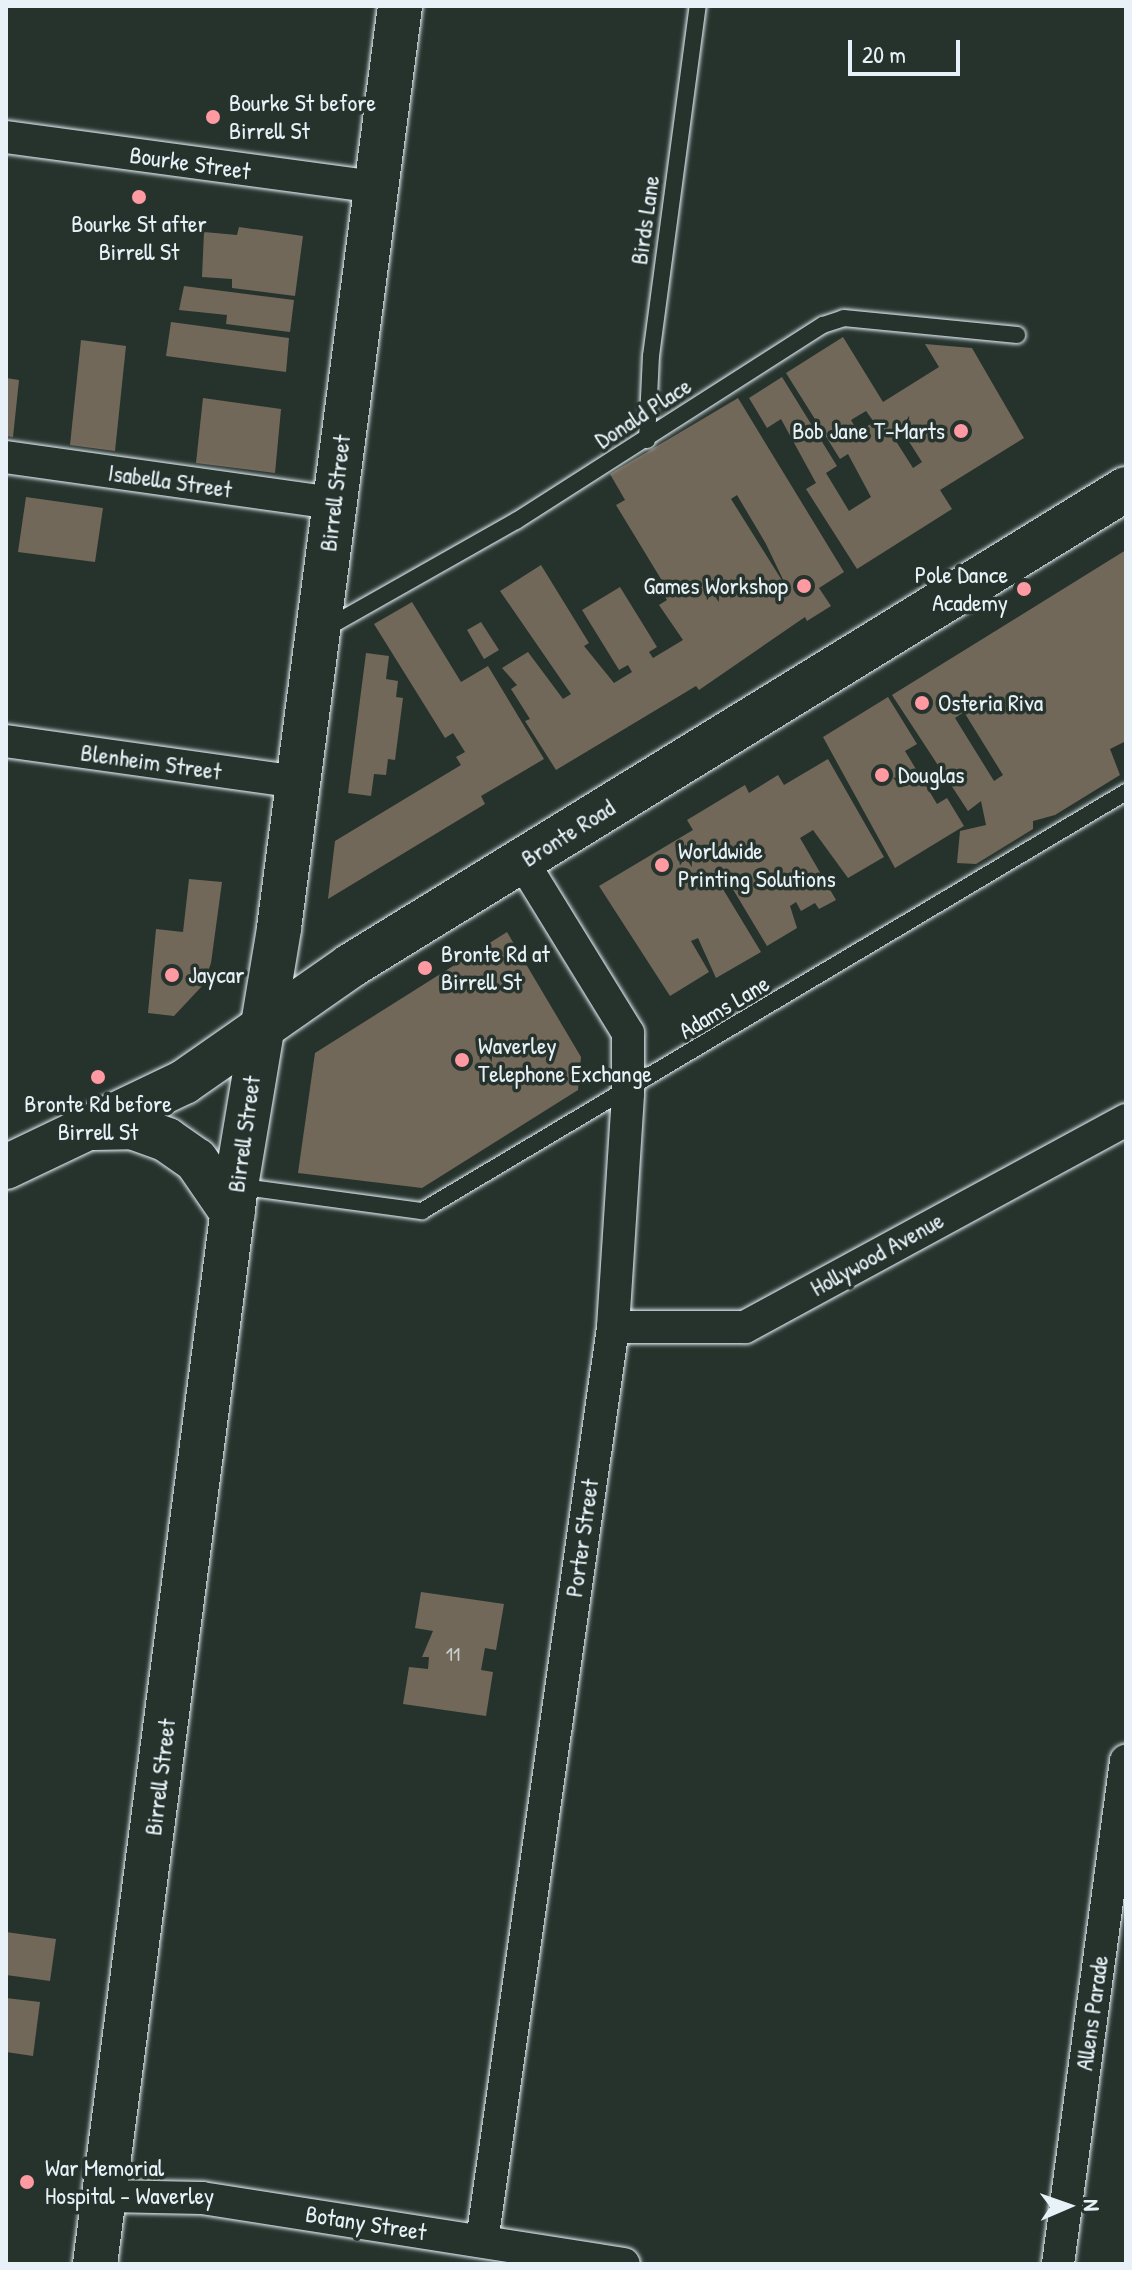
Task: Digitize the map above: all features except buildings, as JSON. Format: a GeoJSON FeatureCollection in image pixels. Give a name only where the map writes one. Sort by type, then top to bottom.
{"type":"FeatureCollection","features":[{"type":"Feature","properties":{"kind":"main road","name":"Birrell Street"},"geometry":{"type":"LineString","coordinates":[[95,2264],[108,2196],[235,1200],[259,1026],[279,928],[400,6]]}},
{"type":"Feature","properties":{"kind":"main road","name":"Bronte Road"},"geometry":{"type":"LineString","coordinates":[[6,1167],[184,1082],[259,1026],[1126,489]]}},
{"type":"Feature","properties":{"kind":"main road"},"geometry":{"type":"LineString","coordinates":[[90,1128],[132,1127],[167,1140],[196,1160],[235,1200]]}},
{"type":"Feature","properties":{"kind":"street","name":"Bourke Street"},"geometry":{"type":"LineString","coordinates":[[6,137],[375,187]]}},
{"type":"Feature","properties":{"kind":"street","name":"Isabella Street"},"geometry":{"type":"LineString","coordinates":[[6,457],[334,503]]}},
{"type":"Feature","properties":{"kind":"street","name":"Blenheim Street"},"geometry":{"type":"LineString","coordinates":[[6,741],[297,782]]}},
{"type":"Feature","properties":{"kind":"street","name":"Porter Street"},"geometry":{"type":"LineString","coordinates":[[482,2241],[613,1327],[628,1093],[628,1033],[522,861]]}},
{"type":"Feature","properties":{"kind":"street","name":"Hollywood Avenue"},"geometry":{"type":"LineString","coordinates":[[613,1327],[745,1327],[1126,1120]]}},
{"type":"Feature","properties":{"kind":"street","name":"Allens Parade"},"geometry":{"type":"LineString","coordinates":[[1058,2264],[1126,1761]]}},
{"type":"Feature","properties":{"kind":"street","name":"Botany Street"},"geometry":{"type":"LineString","coordinates":[[108,2196],[202,2198],[624,2264]]}},
{"type":"Feature","properties":{"kind":"lane","name":"Birds Lane"},"geometry":{"type":"LineString","coordinates":[[647,440],[651,356],[698,6]]}},
{"type":"Feature","properties":{"kind":"lane","name":"Donald Place"},"geometry":{"type":"LineString","coordinates":[[316,634],[647,440],[823,325],[844,318],[1017,335]]}},
{"type":"Feature","properties":{"kind":"lane","name":"Adams Lane"},"geometry":{"type":"LineString","coordinates":[[235,1200],[422,1211],[628,1093],[1126,792]]}},
{"type":"Feature","properties":{"kind":"place","name":"Bourke St before Birrell St"},"geometry":{"type":"Point","coordinates":[213,117]}},
{"type":"Feature","properties":{"kind":"place","name":"Bourke St after Birrell St"},"geometry":{"type":"Point","coordinates":[139,197]}},
{"type":"Feature","properties":{"kind":"place","name":"Bob Jane T-Marts"},"geometry":{"type":"Point","coordinates":[961,431]}},
{"type":"Feature","properties":{"kind":"place","name":"Games Workshop"},"geometry":{"type":"Point","coordinates":[804,586]}},
{"type":"Feature","properties":{"kind":"place","name":"Pole Dance Academy"},"geometry":{"type":"Point","coordinates":[1024,589]}},
{"type":"Feature","properties":{"kind":"place","name":"Osteria Riva"},"geometry":{"type":"Point","coordinates":[922,703]}},
{"type":"Feature","properties":{"kind":"place","name":"Douglas"},"geometry":{"type":"Point","coordinates":[882,775]}},
{"type":"Feature","properties":{"kind":"place","name":"Worldwide Printing Solutions"},"geometry":{"type":"Point","coordinates":[662,865]}},
{"type":"Feature","properties":{"kind":"place","name":"Bronte Rd at Birrell St"},"geometry":{"type":"Point","coordinates":[425,968]}},
{"type":"Feature","properties":{"kind":"place","name":"Jaycar"},"geometry":{"type":"Point","coordinates":[172,975]}},
{"type":"Feature","properties":{"kind":"place","name":"Waverley Telephone Exchange"},"geometry":{"type":"Point","coordinates":[462,1060]}},
{"type":"Feature","properties":{"kind":"place","name":"Bronte Rd before Birrell St"},"geometry":{"type":"Point","coordinates":[98,1077]}},
{"type":"Feature","properties":{"kind":"place","name":"War Memorial Hospital - Waverley"},"geometry":{"type":"Point","coordinates":[27,2182]}}]}
